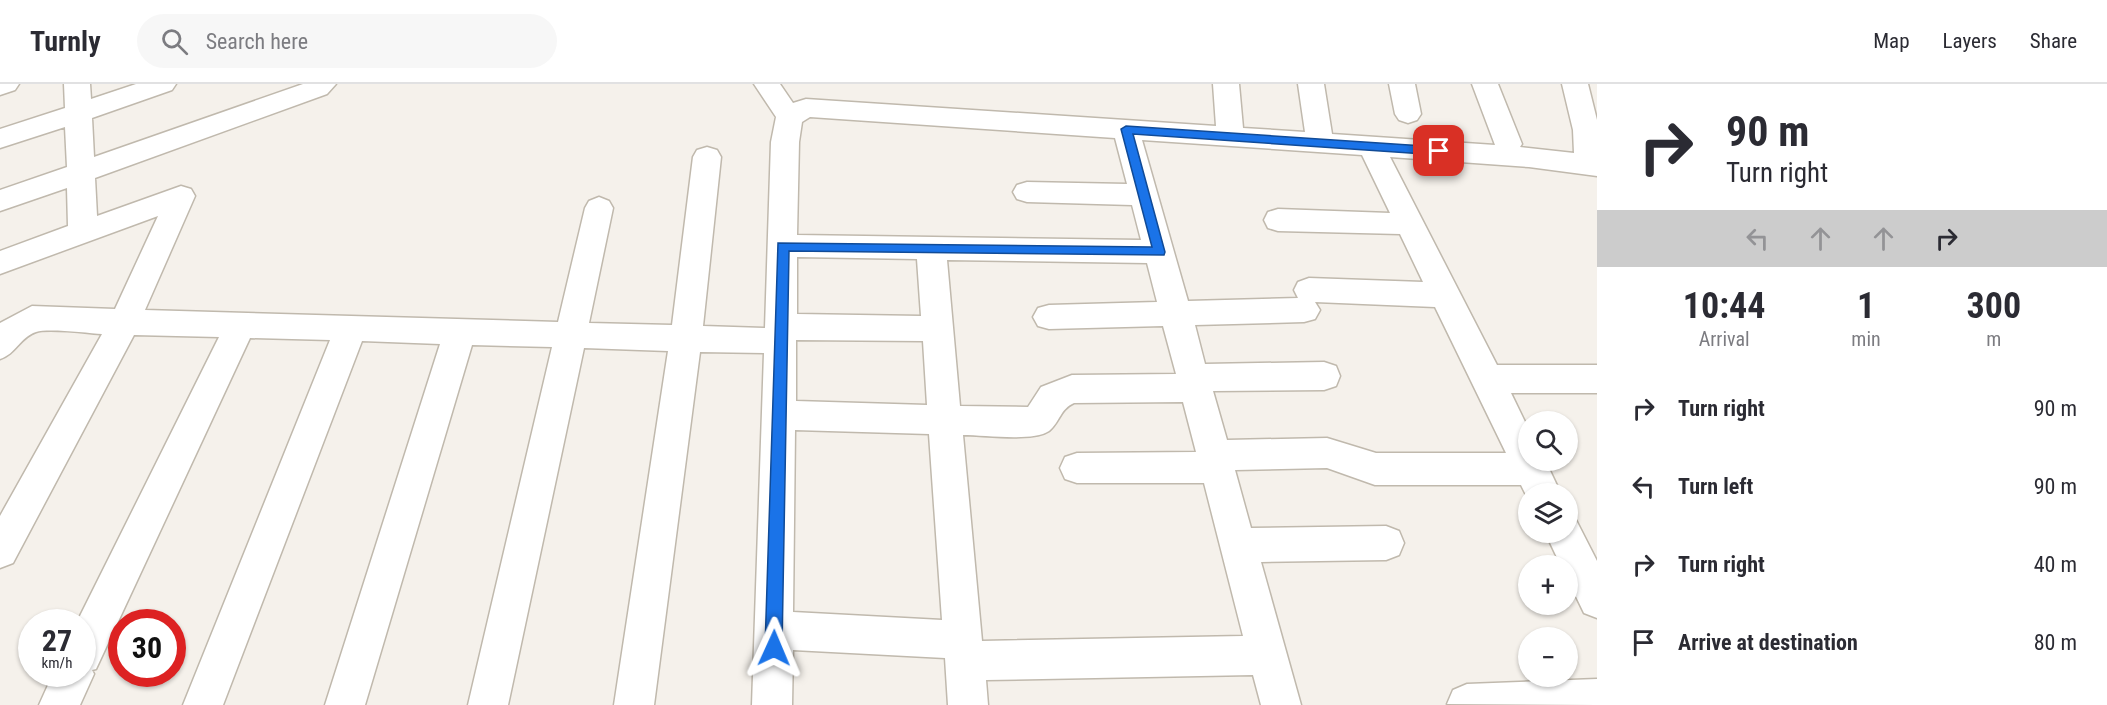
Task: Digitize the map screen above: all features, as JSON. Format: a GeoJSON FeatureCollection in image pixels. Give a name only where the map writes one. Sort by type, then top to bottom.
{"type":"FeatureCollection","features":[{"type":"Feature","properties":{"kind":"street"},"geometry":{"type":"LineString","coordinates":[[0,86],[6,84]]}},
{"type":"Feature","properties":{"kind":"street"},"geometry":{"type":"LineString","coordinates":[[77,84],[84,232]]}},
{"type":"Feature","properties":{"kind":"street"},"geometry":{"type":"LineString","coordinates":[[0,139],[164,84]]}},
{"type":"Feature","properties":{"kind":"street"},"geometry":{"type":"LineString","coordinates":[[0,201],[323,84]]}},
{"type":"Feature","properties":{"kind":"street"},"geometry":{"type":"LineString","coordinates":[[767,84],[789,117],[785,142],[772,705]]}},
{"type":"Feature","properties":{"kind":"street"},"geometry":{"type":"LineString","coordinates":[[1226,84],[1230,137]]}},
{"type":"Feature","properties":{"kind":"street"},"geometry":{"type":"LineString","coordinates":[[1311,84],[1320,143]]}},
{"type":"Feature","properties":{"kind":"street"},"geometry":{"type":"LineString","coordinates":[[1402,84],[1408,114]]}},
{"type":"Feature","properties":{"kind":"street"},"geometry":{"type":"LineString","coordinates":[[1485,84],[1508,144]]}},
{"type":"Feature","properties":{"kind":"street"},"geometry":{"type":"LineString","coordinates":[[789,117],[806,108],[1528,157],[1593,166],[1586,130],[1583,91]]}},
{"type":"Feature","properties":{"kind":"street"},"geometry":{"type":"LineString","coordinates":[[1126,129],[1281,705]]}},
{"type":"Feature","properties":{"kind":"street"},"geometry":{"type":"LineString","coordinates":[[1371,146],[1538,481]]}},
{"type":"Feature","properties":{"kind":"street"},"geometry":{"type":"LineString","coordinates":[[634,705],[686,338],[706,157]]}},
{"type":"Feature","properties":{"kind":"street"},"geometry":{"type":"LineString","coordinates":[[1027,192],[1144,195]]}},
{"type":"Feature","properties":{"kind":"street"},"geometry":{"type":"LineString","coordinates":[[0,263],[181,196],[124,323],[0,551]]}},
{"type":"Feature","properties":{"kind":"street"},"geometry":{"type":"LineString","coordinates":[[488,705],[599,208]]}},
{"type":"Feature","properties":{"kind":"street"},"geometry":{"type":"LineString","coordinates":[[1278,220],[1410,224]]}},
{"type":"Feature","properties":{"kind":"street"},"geometry":{"type":"LineString","coordinates":[[783,246],[1159,252]]}},
{"type":"Feature","properties":{"kind":"street"},"geometry":{"type":"LineString","coordinates":[[932,248],[968,705]]}},
{"type":"Feature","properties":{"kind":"street"},"geometry":{"type":"LineString","coordinates":[[1049,317],[1175,313],[1306,300],[1445,295]]}},
{"type":"Feature","properties":{"kind":"street"},"geometry":{"type":"LineString","coordinates":[[0,346],[9,333],[32,319],[686,338],[938,329]]}},
{"type":"Feature","properties":{"kind":"street"},"geometry":{"type":"LineString","coordinates":[[96,627],[241,324]]}},
{"type":"Feature","properties":{"kind":"street"},"geometry":{"type":"LineString","coordinates":[[203,705],[351,328]]}},
{"type":"Feature","properties":{"kind":"street"},"geometry":{"type":"LineString","coordinates":[[345,705],[460,331]]}},
{"type":"Feature","properties":{"kind":"street"},"geometry":{"type":"LineString","coordinates":[[779,415],[1038,420],[1053,397],[1072,389],[1324,376]]}},
{"type":"Feature","properties":{"kind":"street"},"geometry":{"type":"LineString","coordinates":[[1487,379],[1597,379]]}},
{"type":"Feature","properties":{"kind":"street"},"geometry":{"type":"LineString","coordinates":[[1077,468],[1327,453],[1343,456],[1375,469],[1538,481]]}},
{"type":"Feature","properties":{"kind":"street"},"geometry":{"type":"LineString","coordinates":[[1238,545],[1386,543]]}},
{"type":"Feature","properties":{"kind":"street"},"geometry":{"type":"LineString","coordinates":[[1569,543],[1594,587]]}},
{"type":"Feature","properties":{"kind":"street"},"geometry":{"type":"LineString","coordinates":[[774,630],[964,650],[1267,655]]}},
{"type":"Feature","properties":{"kind":"street"},"geometry":{"type":"LineString","coordinates":[[59,705],[68,687]]}},
{"type":"Feature","properties":{"kind":"street"},"geometry":{"type":"LineString","coordinates":[[1467,704],[1597,699]]}},
{"type":"Feature","properties":{"kind":"route"},"geometry":{"type":"LineString","coordinates":[[774,648],[783,246],[1159,252],[1126,129],[1439,151]]}}]}
